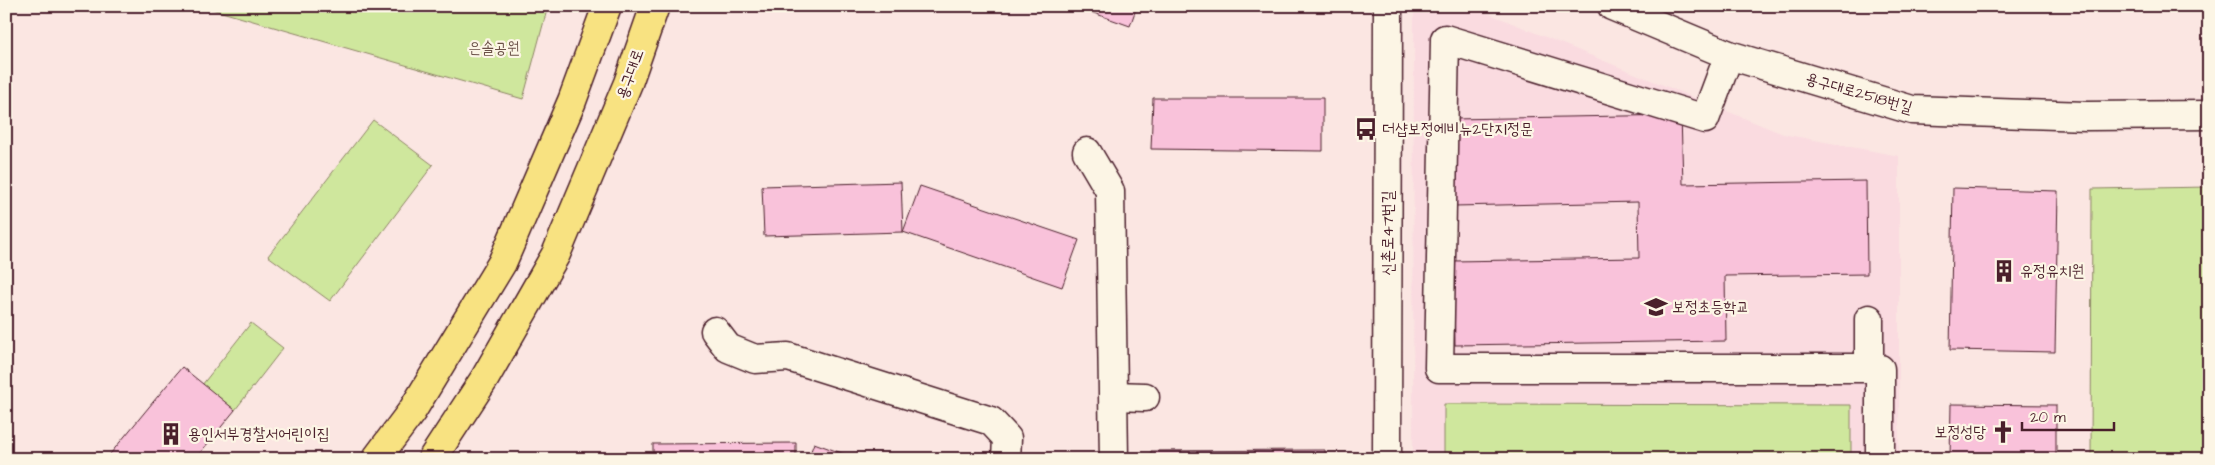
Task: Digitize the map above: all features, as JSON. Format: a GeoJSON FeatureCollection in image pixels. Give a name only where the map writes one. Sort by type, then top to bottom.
{"type":"FeatureCollection","features":[{"type":"Feature","properties":{"kind":"main road"},"geometry":{"type":"LineString","coordinates":[[376,459],[412,412],[502,263],[572,101],[606,6]]}},
{"type":"Feature","properties":{"kind":"main road","name":"용구대로"},"geometry":{"type":"LineString","coordinates":[[432,459],[485,378],[556,254],[628,83],[655,6]]}},
{"type":"Feature","properties":{"kind":"street","name":"신촌로47번길"},"geometry":{"type":"LineString","coordinates":[[1387,459],[1388,6]]}},
{"type":"Feature","properties":{"kind":"street","name":"용구대로2518번길"},"geometry":{"type":"LineString","coordinates":[[1612,6],[1729,55],[1912,110],[2087,116],[2209,115]]}},
{"type":"Feature","properties":{"kind":"street"},"geometry":{"type":"LineString","coordinates":[[1729,55],[1705,119],[1445,39],[1439,368],[1880,369],[1880,459]]}},
{"type":"Feature","properties":{"kind":"street"},"geometry":{"type":"LineString","coordinates":[[1087,152],[1110,191],[1114,459]]}},
{"type":"Feature","properties":{"kind":"street"},"geometry":{"type":"LineString","coordinates":[[1869,319],[1869,368]]}},
{"type":"Feature","properties":{"kind":"street"},"geometry":{"type":"LineString","coordinates":[[716,332],[728,348],[755,359],[788,357],[991,421],[1007,438],[1006,459]]}},
{"type":"Feature","properties":{"kind":"street"},"geometry":{"type":"LineString","coordinates":[[1114,396],[1145,397]]}},
{"type":"Feature","properties":{"kind":"shaded area","name":"보정초등학교"},"geometry":{"type":"Polygon","coordinates":[[[1414,6],[1470,6],[1783,134],[1899,156],[1899,459],[1413,459],[1414,6]]]}},
{"type":"Feature","properties":{"kind":"green space","name":"은솔공원"},"geometry":{"type":"Polygon","coordinates":[[[201,6],[548,6],[523,99],[201,6]]]}},
{"type":"Feature","properties":{"kind":"green space"},"geometry":{"type":"Polygon","coordinates":[[[373,120],[433,165],[330,301],[268,256],[373,120]]]}},
{"type":"Feature","properties":{"kind":"green space"},"geometry":{"type":"Polygon","coordinates":[[[2209,187],[2209,459],[2091,459],[2092,189],[2209,187]]]}},
{"type":"Feature","properties":{"kind":"green space"},"geometry":{"type":"Polygon","coordinates":[[[251,323],[283,348],[235,410],[202,385],[251,323]]]}},
{"type":"Feature","properties":{"kind":"green space"},"geometry":{"type":"Polygon","coordinates":[[[1444,404],[1851,405],[1851,459],[1444,459],[1444,404]]]}},
{"type":"Feature","properties":{"kind":"building"},"geometry":{"type":"Polygon","coordinates":[[[1074,6],[1137,6],[1130,26],[1074,6]]]}},
{"type":"Feature","properties":{"kind":"building"},"geometry":{"type":"Polygon","coordinates":[[[1153,98],[1323,98],[1323,151],[1151,149],[1153,98]]]}},
{"type":"Feature","properties":{"kind":"building"},"geometry":{"type":"Polygon","coordinates":[[[1681,115],[1683,184],[1866,181],[1867,274],[1725,276],[1726,341],[1455,345],[1453,261],[1639,258],[1638,202],[1454,206],[1453,119],[1681,115]]]}},
{"type":"Feature","properties":{"kind":"building"},"geometry":{"type":"Polygon","coordinates":[[[901,182],[903,232],[764,236],[762,186],[901,182]]]}},
{"type":"Feature","properties":{"kind":"building"},"geometry":{"type":"Polygon","coordinates":[[[920,186],[1079,240],[1062,287],[903,232],[920,186]]]}},
{"type":"Feature","properties":{"kind":"building","name":"유정유치원"},"geometry":{"type":"Polygon","coordinates":[[[1953,188],[2058,191],[2055,352],[1950,350],[1953,188]]]}},
{"type":"Feature","properties":{"kind":"building","name":"용인서부경찰서어린이집"},"geometry":{"type":"Polygon","coordinates":[[[182,367],[235,410],[195,459],[106,459],[182,367]]]}},
{"type":"Feature","properties":{"kind":"building","name":"보정성당"},"geometry":{"type":"Polygon","coordinates":[[[1951,404],[2056,405],[2056,459],[1950,459],[1951,404]]]}},
{"type":"Feature","properties":{"kind":"building"},"geometry":{"type":"Polygon","coordinates":[[[796,443],[796,459],[653,459],[653,444],[796,443]]]}},
{"type":"Feature","properties":{"kind":"building"},"geometry":{"type":"Polygon","coordinates":[[[814,443],[858,459],[808,459],[814,443]]]}},
{"type":"Feature","properties":{"kind":"building"},"geometry":{"type":"Polygon","coordinates":[[[1325,450],[1325,459],[1151,459],[1151,451],[1325,450]]]}},
{"type":"Feature","properties":{"kind":"place","name":"더샵보정에비뉴2단지정문"},"geometry":{"type":"Point","coordinates":[1366,129]}},
{"type":"Feature","properties":{"kind":"place","name":"유정유치원"},"geometry":{"type":"Point","coordinates":[2004,271]}},
{"type":"Feature","properties":{"kind":"place","name":"보정초등학교"},"geometry":{"type":"Point","coordinates":[1656,307]}},
{"type":"Feature","properties":{"kind":"place","name":"보정성당"},"geometry":{"type":"Point","coordinates":[2003,432]}},
{"type":"Feature","properties":{"kind":"place","name":"용인서부경찰서어린이집"},"geometry":{"type":"Point","coordinates":[171,434]}}]}
